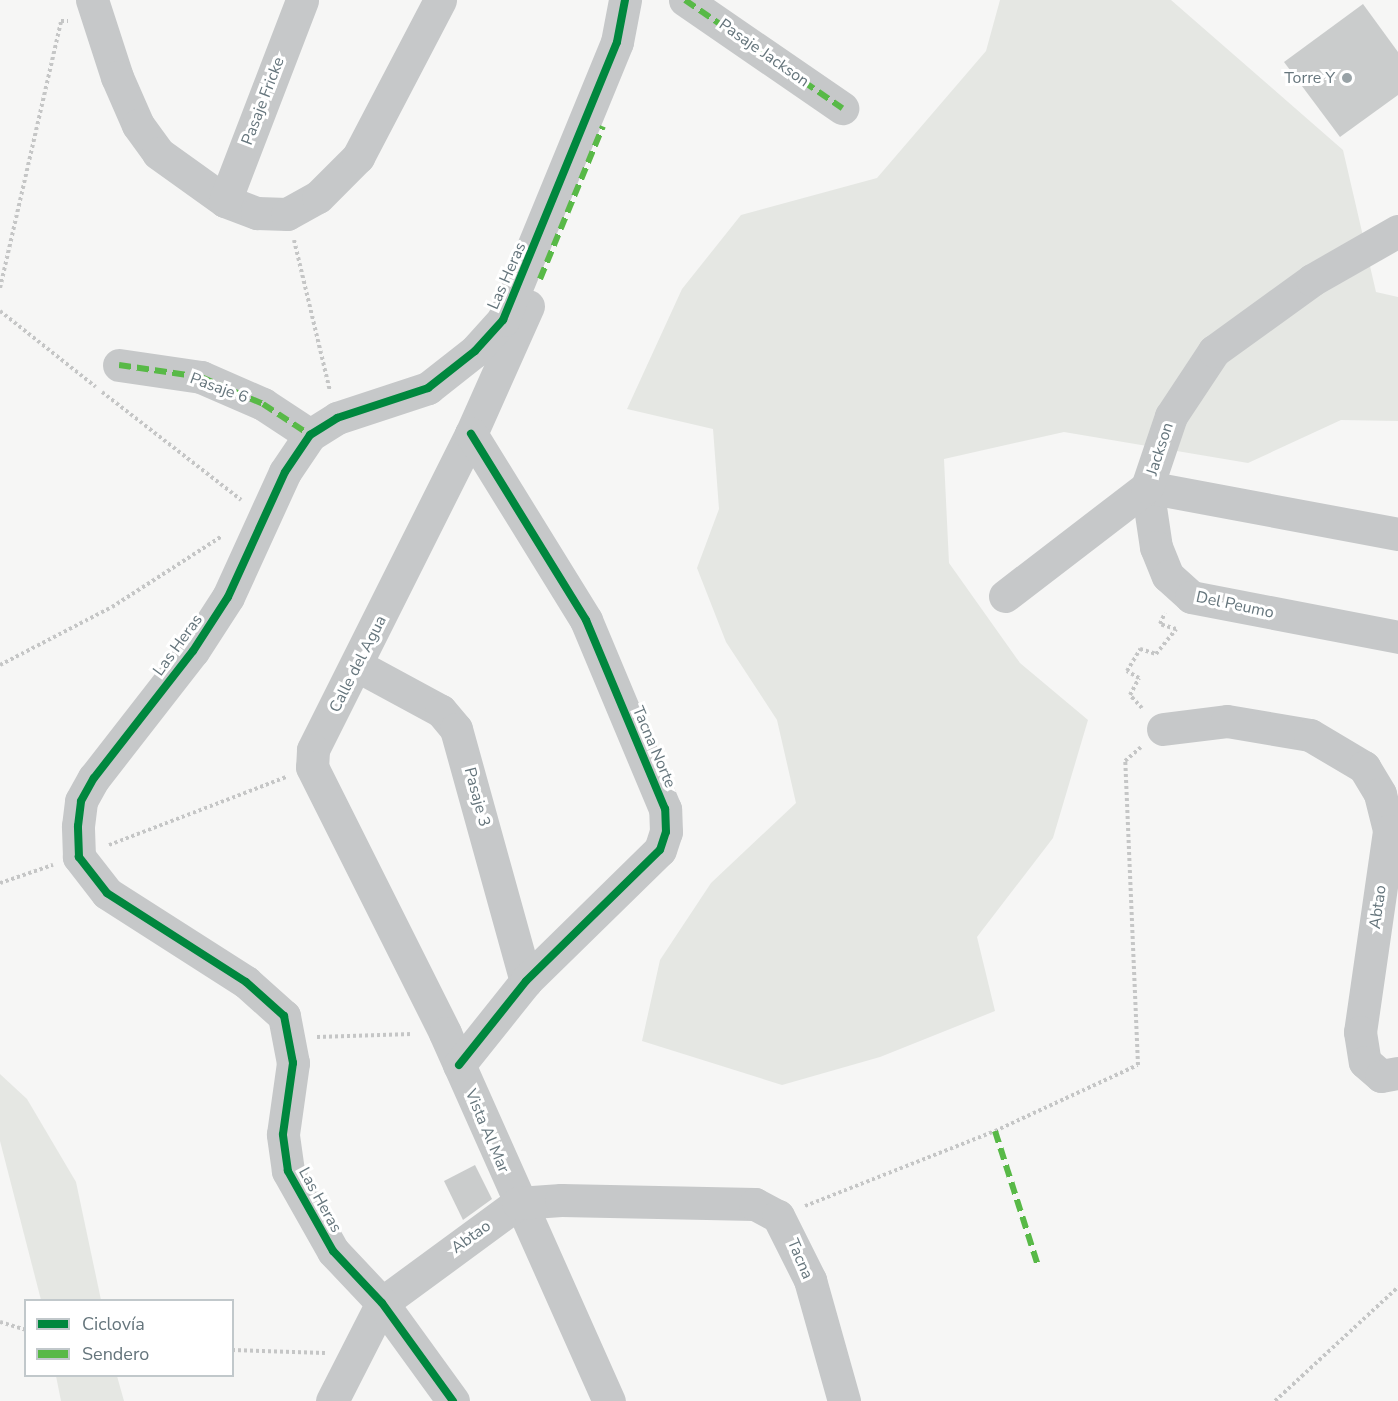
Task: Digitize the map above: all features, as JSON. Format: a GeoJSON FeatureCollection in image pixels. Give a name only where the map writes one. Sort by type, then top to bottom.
{"type":"FeatureCollection","features":[{"type":"Feature","properties":{"kind":"street","name":"Pasaje Fricke"},"geometry":{"type":"LineString","coordinates":[[225,201],[302,0]]}},
{"type":"Feature","properties":{"kind":"street"},"geometry":{"type":"LineString","coordinates":[[95,9],[138,125],[188,178],[225,201],[257,213],[287,214],[318,197],[358,157],[440,0]]}},
{"type":"Feature","properties":{"kind":"street","name":"Las Heras"},"geometry":{"type":"LineString","coordinates":[[534,270],[617,42],[625,0]]}},
{"type":"Feature","properties":{"kind":"street","name":"Pasaje Jackson"},"geometry":{"type":"LineString","coordinates":[[685,0],[842,108]]}},
{"type":"Feature","properties":{"kind":"street","name":"Las Heras"},"geometry":{"type":"LineString","coordinates":[[79,857],[81,801],[94,778],[193,651],[228,597],[265,518],[324,427],[397,402],[450,374],[503,320],[534,270],[603,126]]}},
{"type":"Feature","properties":{"kind":"street","name":"Jackson"},"geometry":{"type":"LineString","coordinates":[[1398,231],[1312,280],[1214,351],[1171,416],[1147,487],[1398,534]]}},
{"type":"Feature","properties":{"kind":"street","name":"Calle del Agua"},"geometry":{"type":"LineString","coordinates":[[312,767],[314,750],[358,666],[471,435],[534,270]]}},
{"type":"Feature","properties":{"kind":"street","name":"Pasaje 6"},"geometry":{"type":"LineString","coordinates":[[119,365],[201,377],[324,427]]}},
{"type":"Feature","properties":{"kind":"street","name":"Tacna Norte"},"geometry":{"type":"LineString","coordinates":[[459,1065],[526,981],[660,850],[665,809],[570,589],[471,435]]}},
{"type":"Feature","properties":{"kind":"street"},"geometry":{"type":"LineString","coordinates":[[1005,596],[1147,487]]}},
{"type":"Feature","properties":{"kind":"street","name":"Del Peumo"},"geometry":{"type":"LineString","coordinates":[[1147,487],[1156,548],[1168,576],[1191,597],[1398,637]]}},
{"type":"Feature","properties":{"kind":"street","name":"Pasaje 3"},"geometry":{"type":"LineString","coordinates":[[358,666],[441,711],[456,729],[526,981]]}},
{"type":"Feature","properties":{"kind":"street","name":"Abtao"},"geometry":{"type":"LineString","coordinates":[[1163,729],[1227,720],[1310,735],[1364,767],[1380,794],[1389,831],[1360,1032],[1365,1062],[1390,1075]]}},
{"type":"Feature","properties":{"kind":"street","name":"Vista Al Mar"},"geometry":{"type":"LineString","coordinates":[[312,767],[446,1033],[518,1203],[609,1401]]}},
{"type":"Feature","properties":{"kind":"street"},"geometry":{"type":"LineString","coordinates":[[79,857],[90,876],[131,911],[271,1000],[293,1037]]}},
{"type":"Feature","properties":{"kind":"street","name":"Las Heras"},"geometry":{"type":"LineString","coordinates":[[293,1037],[283,1134],[288,1171],[333,1251],[382,1303],[453,1401]]}},
{"type":"Feature","properties":{"kind":"street"},"geometry":{"type":"LineString","coordinates":[[518,1203],[680,1201],[755,1204],[778,1216]]}},
{"type":"Feature","properties":{"kind":"street","name":"Abtao"},"geometry":{"type":"LineString","coordinates":[[332,1401],[382,1303],[518,1203]]}},
{"type":"Feature","properties":{"kind":"street","name":"Tacna"},"geometry":{"type":"LineString","coordinates":[[778,1216],[810,1280],[844,1401]]}},
{"type":"Feature","properties":{"kind":"path"},"geometry":{"type":"LineString","coordinates":[[0,288],[61,21],[95,9]]}},
{"type":"Feature","properties":{"kind":"path"},"geometry":{"type":"LineString","coordinates":[[287,214],[324,427]]}},
{"type":"Feature","properties":{"kind":"path"},"geometry":{"type":"LineString","coordinates":[[0,665],[112,607],[220,537],[265,518],[191,462]]}},
{"type":"Feature","properties":{"kind":"path"},"geometry":{"type":"LineString","coordinates":[[778,1216],[995,1131],[1138,1065],[1125,761],[1163,729],[1130,695],[1139,678],[1127,671],[1140,649],[1156,654],[1176,629],[1160,624],[1168,606],[1183,613],[1191,597]]}},
{"type":"Feature","properties":{"kind":"path"},"geometry":{"type":"LineString","coordinates":[[0,883],[79,857],[312,767]]}},
{"type":"Feature","properties":{"kind":"path"},"geometry":{"type":"LineString","coordinates":[[293,1037],[446,1033]]}},
{"type":"Feature","properties":{"kind":"path"},"geometry":{"type":"LineString","coordinates":[[1275,1401],[1398,1287]]}},
{"type":"Feature","properties":{"kind":"path"},"geometry":{"type":"LineString","coordinates":[[0,1322],[24,1329]]}},
{"type":"Feature","properties":{"kind":"path"},"geometry":{"type":"LineString","coordinates":[[234,1350],[356,1354]]}},
{"type":"Feature","properties":{"kind":"shaded area"},"geometry":{"type":"Polygon","coordinates":[[[1000,0],[1171,0],[1343,150],[1376,292],[1398,297],[1398,421],[1341,420],[1248,463],[1064,432],[944,459],[949,563],[1020,663],[1088,720],[1053,838],[977,937],[995,1011],[880,1057],[782,1085],[642,1041],[660,960],[711,883],[796,803],[777,720],[726,642],[697,568],[719,509],[713,429],[627,409],[682,289],[741,215],[877,178],[986,51],[1000,0]]]}},
{"type":"Feature","properties":{"kind":"shaded area"},"geometry":{"type":"Polygon","coordinates":[[[0,1074],[27,1099],[76,1182],[101,1299],[41,1299],[0,1141],[0,1074]]]}},
{"type":"Feature","properties":{"kind":"shaded area"},"geometry":{"type":"Polygon","coordinates":[[[56,1377],[117,1377],[124,1401],[61,1401],[56,1377]]]}},
{"type":"Feature","properties":{"kind":"building","name":"Torre Y"},"geometry":{"type":"Polygon","coordinates":[[[1363,4],[1398,52],[1398,95],[1340,137],[1284,62],[1363,4]]]}},
{"type":"Feature","properties":{"kind":"building"},"geometry":{"type":"Polygon","coordinates":[[[475,1165],[492,1199],[463,1220],[444,1181],[475,1165]]]}},
{"type":"Feature","properties":{"kind":"marked path"},"geometry":{"type":"LineString","coordinates":[[685,0],[842,108]]}},
{"type":"Feature","properties":{"kind":"marked path"},"geometry":{"type":"LineString","coordinates":[[540,279],[603,126]]}},
{"type":"Feature","properties":{"kind":"marked path"},"geometry":{"type":"LineString","coordinates":[[119,365],[201,377],[263,404],[310,435]]}},
{"type":"Feature","properties":{"kind":"marked path"},"geometry":{"type":"LineString","coordinates":[[995,1131],[1038,1266]]}},
{"type":"Feature","properties":{"kind":"cycle path"},"geometry":{"type":"LineString","coordinates":[[453,1401],[382,1303],[333,1251],[288,1171],[283,1134],[293,1063],[284,1016],[246,982],[107,893],[79,857],[78,826],[81,801],[94,778],[193,651],[228,597],[285,472],[310,435],[337,418],[428,388],[475,351],[503,320],[617,42],[625,0]]}},
{"type":"Feature","properties":{"kind":"cycle path"},"geometry":{"type":"LineString","coordinates":[[459,1065],[526,981],[660,850],[666,832],[665,809],[586,620],[471,434]]}},
{"type":"Feature","properties":{"kind":"place","name":"Torre Y"},"geometry":{"type":"Point","coordinates":[1347,78]}}]}
